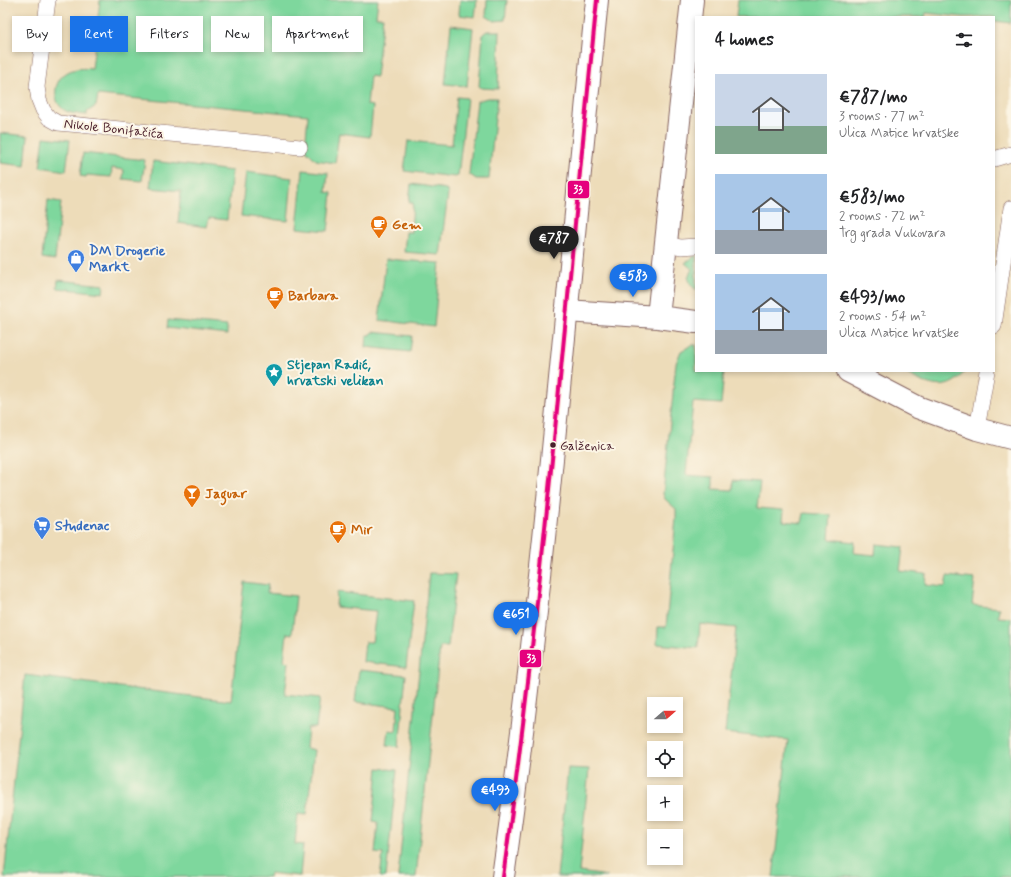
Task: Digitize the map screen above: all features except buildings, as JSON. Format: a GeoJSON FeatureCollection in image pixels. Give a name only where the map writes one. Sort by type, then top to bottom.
{"type":"FeatureCollection","features":[{"type":"Feature","properties":{"kind":"main road"},"geometry":{"type":"LineString","coordinates":[[503,877],[521,744],[566,310],[596,0]]}},
{"type":"Feature","properties":{"kind":"main road"},"geometry":{"type":"LineString","coordinates":[[658,317],[692,0]]}},
{"type":"Feature","properties":{"kind":"main road"},"geometry":{"type":"LineString","coordinates":[[566,310],[658,317],[695,322]]}},
{"type":"Feature","properties":{"kind":"main road"},"geometry":{"type":"LineString","coordinates":[[850,372],[917,406],[977,429],[1011,438]]}},
{"type":"Feature","properties":{"kind":"lane","name":"Nikole Bonifačića"},"geometry":{"type":"LineString","coordinates":[[48,0],[37,87],[43,110],[49,118],[58,122],[80,126],[300,147]]}},
{"type":"Feature","properties":{"kind":"lane"},"geometry":{"type":"LineString","coordinates":[[995,159],[1011,154]]}},
{"type":"Feature","properties":{"kind":"lane"},"geometry":{"type":"LineString","coordinates":[[995,319],[1011,208]]}},
{"type":"Feature","properties":{"kind":"lane"},"geometry":{"type":"LineString","coordinates":[[666,244],[681,247],[695,246]]}},
{"type":"Feature","properties":{"kind":"lane"},"geometry":{"type":"LineString","coordinates":[[977,429],[988,372]]}},
{"type":"Feature","properties":{"kind":"green space"},"geometry":{"type":"Polygon","coordinates":[[[100,0],[378,0],[376,17],[383,17],[376,77],[370,76],[367,105],[373,106],[370,137],[339,133],[335,163],[316,160],[305,149],[308,115],[98,95],[96,106],[87,112],[87,115],[68,112],[62,109],[56,98],[56,86],[63,76],[74,70],[86,68],[92,69],[94,52],[128,52],[128,16],[98,16],[100,0]]]}},
{"type":"Feature","properties":{"kind":"green space"},"geometry":{"type":"Polygon","coordinates":[[[460,0],[477,0],[475,17],[459,15],[460,0]]]}},
{"type":"Feature","properties":{"kind":"green space"},"geometry":{"type":"Polygon","coordinates":[[[487,0],[507,0],[505,20],[494,21],[486,16],[487,0]]]}},
{"type":"Feature","properties":{"kind":"green space"},"geometry":{"type":"Polygon","coordinates":[[[738,0],[1011,0],[1011,23],[995,21],[995,16],[954,16],[926,13],[925,16],[736,16],[738,0]]]}},
{"type":"Feature","properties":{"kind":"green space"},"geometry":{"type":"Polygon","coordinates":[[[451,25],[473,28],[467,86],[445,84],[451,25]]]}},
{"type":"Feature","properties":{"kind":"green space"},"geometry":{"type":"Polygon","coordinates":[[[487,31],[500,31],[498,89],[481,88],[479,86],[483,34],[487,31]]]}},
{"type":"Feature","properties":{"kind":"green space"},"geometry":{"type":"Polygon","coordinates":[[[457,97],[467,98],[458,176],[455,177],[404,171],[408,141],[452,145],[457,97]]]}},
{"type":"Feature","properties":{"kind":"green space"},"geometry":{"type":"Polygon","coordinates":[[[487,98],[497,98],[489,179],[476,179],[469,174],[477,101],[487,98]]]}},
{"type":"Feature","properties":{"kind":"green space"},"geometry":{"type":"Polygon","coordinates":[[[0,133],[28,136],[25,166],[0,163],[0,133]]]}},
{"type":"Feature","properties":{"kind":"green space"},"geometry":{"type":"Polygon","coordinates":[[[44,137],[70,140],[66,171],[40,167],[44,137]]]}},
{"type":"Feature","properties":{"kind":"green space"},"geometry":{"type":"Polygon","coordinates":[[[83,153],[145,160],[142,181],[123,179],[124,170],[112,168],[111,177],[87,175],[86,177],[80,176],[83,153]]]}},
{"type":"Feature","properties":{"kind":"green space"},"geometry":{"type":"Polygon","coordinates":[[[153,161],[232,171],[227,220],[209,218],[207,227],[178,223],[181,191],[150,188],[153,161]]]}},
{"type":"Feature","properties":{"kind":"green space"},"geometry":{"type":"Polygon","coordinates":[[[303,170],[328,173],[326,192],[332,193],[328,231],[297,228],[303,170]]]}},
{"type":"Feature","properties":{"kind":"green space"},"geometry":{"type":"Polygon","coordinates":[[[246,172],[292,178],[288,221],[241,216],[246,172]]]}},
{"type":"Feature","properties":{"kind":"green space"},"geometry":{"type":"Polygon","coordinates":[[[411,184],[446,189],[448,194],[440,255],[404,252],[406,232],[411,232],[413,203],[409,202],[411,184]]]}},
{"type":"Feature","properties":{"kind":"green space"},"geometry":{"type":"Polygon","coordinates":[[[48,200],[61,202],[55,260],[42,258],[48,200]]]}},
{"type":"Feature","properties":{"kind":"green space"},"geometry":{"type":"Polygon","coordinates":[[[695,256],[695,289],[691,285],[688,277],[692,269],[685,263],[695,256]]]}},
{"type":"Feature","properties":{"kind":"green space"},"geometry":{"type":"Polygon","coordinates":[[[386,259],[440,263],[434,327],[379,320],[386,259]]]}},
{"type":"Feature","properties":{"kind":"green space"},"geometry":{"type":"Polygon","coordinates":[[[58,280],[104,285],[103,293],[57,288],[58,280]]]}},
{"type":"Feature","properties":{"kind":"green space"},"geometry":{"type":"Polygon","coordinates":[[[168,320],[227,326],[227,335],[167,328],[168,320]]]}},
{"type":"Feature","properties":{"kind":"green space"},"geometry":{"type":"Polygon","coordinates":[[[372,332],[412,336],[410,352],[366,347],[367,335],[371,335],[372,332]]]}},
{"type":"Feature","properties":{"kind":"green space"},"geometry":{"type":"Polygon","coordinates":[[[695,345],[695,372],[724,372],[721,404],[693,402],[686,475],[713,477],[713,489],[732,490],[733,480],[760,482],[757,508],[784,510],[783,521],[802,523],[804,513],[831,515],[829,539],[855,542],[854,553],[875,555],[876,544],[903,547],[900,571],[926,574],[925,585],[945,587],[947,576],[975,579],[972,605],[999,608],[998,617],[1011,618],[1011,877],[773,877],[788,740],[725,733],[736,628],[700,624],[698,648],[657,644],[658,627],[666,627],[676,518],[676,509],[665,499],[663,494],[676,363],[681,351],[695,345]]]}},
{"type":"Feature","properties":{"kind":"green space"},"geometry":{"type":"Polygon","coordinates":[[[904,372],[964,372],[958,379],[943,385],[935,385],[919,380],[904,372]]]}},
{"type":"Feature","properties":{"kind":"green space"},"geometry":{"type":"Polygon","coordinates":[[[429,573],[456,574],[448,647],[440,647],[416,877],[398,877],[429,573]]]}},
{"type":"Feature","properties":{"kind":"green space"},"geometry":{"type":"Polygon","coordinates":[[[244,582],[268,585],[267,593],[296,596],[292,634],[287,633],[284,661],[289,662],[285,694],[320,698],[316,728],[308,728],[306,748],[314,750],[307,815],[298,814],[295,844],[303,845],[300,876],[270,873],[269,877],[4,877],[25,675],[231,701],[244,582]]]}},
{"type":"Feature","properties":{"kind":"green space"},"geometry":{"type":"Polygon","coordinates":[[[337,592],[414,601],[406,667],[363,662],[365,642],[372,642],[376,611],[336,607],[337,592]]]}},
{"type":"Feature","properties":{"kind":"green space"},"geometry":{"type":"Polygon","coordinates":[[[359,670],[406,675],[399,747],[387,745],[389,730],[396,731],[398,707],[355,702],[359,670]]]}},
{"type":"Feature","properties":{"kind":"green space"},"geometry":{"type":"Polygon","coordinates":[[[378,768],[397,770],[386,877],[380,877],[383,854],[375,853],[378,823],[373,822],[378,768]]]}},
{"type":"Feature","properties":{"kind":"green space"},"geometry":{"type":"Polygon","coordinates":[[[568,768],[589,769],[579,872],[608,876],[607,877],[557,877],[568,768]]]}},
{"type":"Feature","properties":{"kind":"transit line","name":"33"},"geometry":{"type":"LineString","coordinates":[[503,877],[518,768],[543,549],[597,0]]}},
{"type":"Feature","properties":{"kind":"place","name":"Gem"},"geometry":{"type":"Point","coordinates":[379,239]}},
{"type":"Feature","properties":{"kind":"place","name":"DM Drogerie Markt"},"geometry":{"type":"Point","coordinates":[76,273]}},
{"type":"Feature","properties":{"kind":"place","name":"Barbara"},"geometry":{"type":"Point","coordinates":[275,310]}},
{"type":"Feature","properties":{"kind":"place","name":"Stjepan Radić, hrvatski velikan"},"geometry":{"type":"Point","coordinates":[274,387]}},
{"type":"Feature","properties":{"kind":"place","name":"Galženica"},"geometry":{"type":"Point","coordinates":[553,445]}},
{"type":"Feature","properties":{"kind":"place","name":"Jaguar"},"geometry":{"type":"Point","coordinates":[192,508]}},
{"type":"Feature","properties":{"kind":"place","name":"Studenac"},"geometry":{"type":"Point","coordinates":[42,540]}},
{"type":"Feature","properties":{"kind":"place","name":"Mir"},"geometry":{"type":"Point","coordinates":[338,544]}}]}
